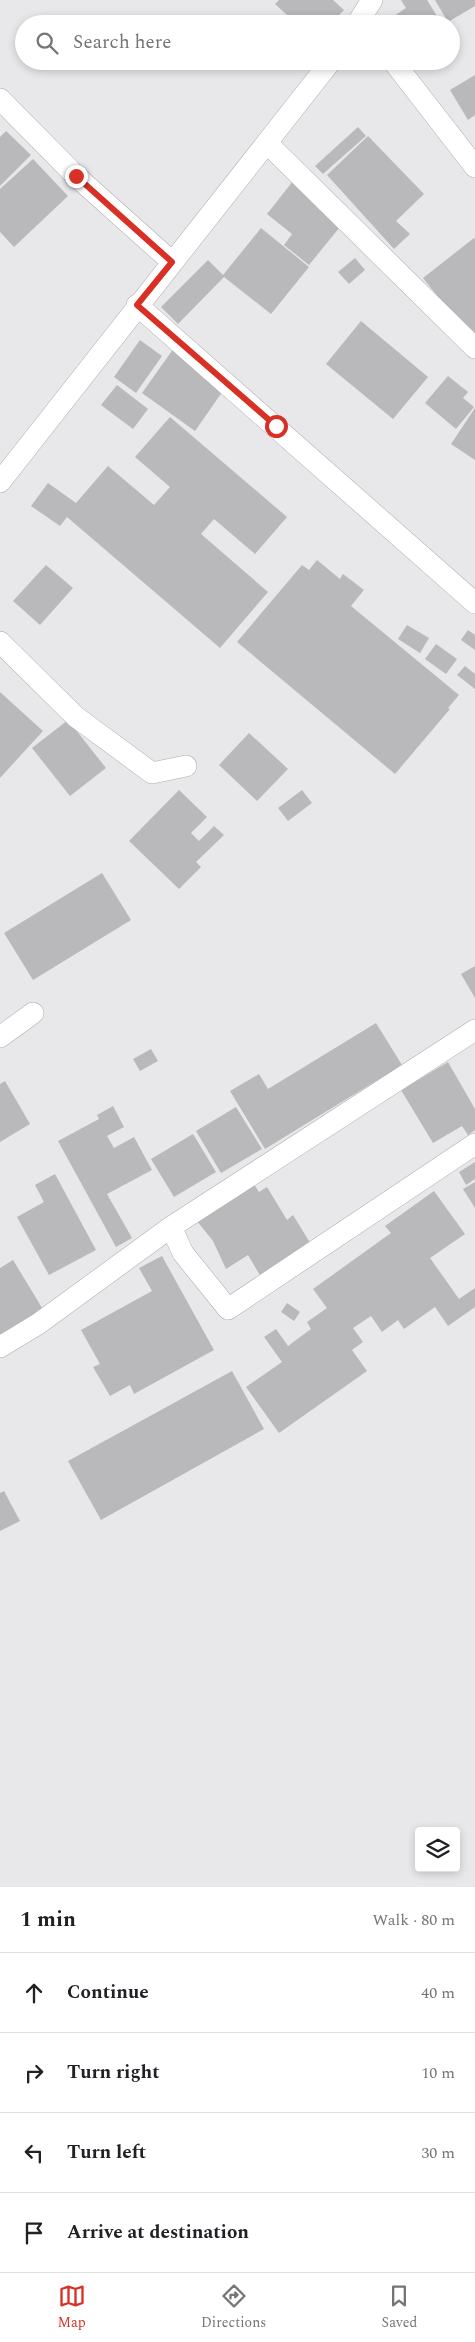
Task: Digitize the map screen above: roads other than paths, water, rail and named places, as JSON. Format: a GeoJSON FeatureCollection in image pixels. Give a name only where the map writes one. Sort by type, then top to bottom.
{"type":"FeatureCollection","features":[{"type":"Feature","properties":{"kind":"street"},"geometry":{"type":"LineString","coordinates":[[363,15],[372,0]]}},
{"type":"Feature","properties":{"kind":"street"},"geometry":{"type":"LineString","coordinates":[[0,482],[137,305],[324,70]]}},
{"type":"Feature","properties":{"kind":"street"},"geometry":{"type":"LineString","coordinates":[[400,70],[475,167]]}},
{"type":"Feature","properties":{"kind":"street"},"geometry":{"type":"LineString","coordinates":[[0,98],[76,176],[172,262]]}},
{"type":"Feature","properties":{"kind":"street"},"geometry":{"type":"LineString","coordinates":[[267,143],[475,348]]}},
{"type":"Feature","properties":{"kind":"street"},"geometry":{"type":"LineString","coordinates":[[137,305],[475,603]]}},
{"type":"Feature","properties":{"kind":"street"},"geometry":{"type":"LineString","coordinates":[[0,642],[76,717],[152,773],[186,766]]}},
{"type":"Feature","properties":{"kind":"street"},"geometry":{"type":"LineString","coordinates":[[0,1037],[33,1013]]}},
{"type":"Feature","properties":{"kind":"street"},"geometry":{"type":"LineString","coordinates":[[0,1347],[38,1324],[171,1227],[475,1030]]}},
{"type":"Feature","properties":{"kind":"street"},"geometry":{"type":"LineString","coordinates":[[171,1227],[183,1252],[228,1309],[475,1144]]}}]}
